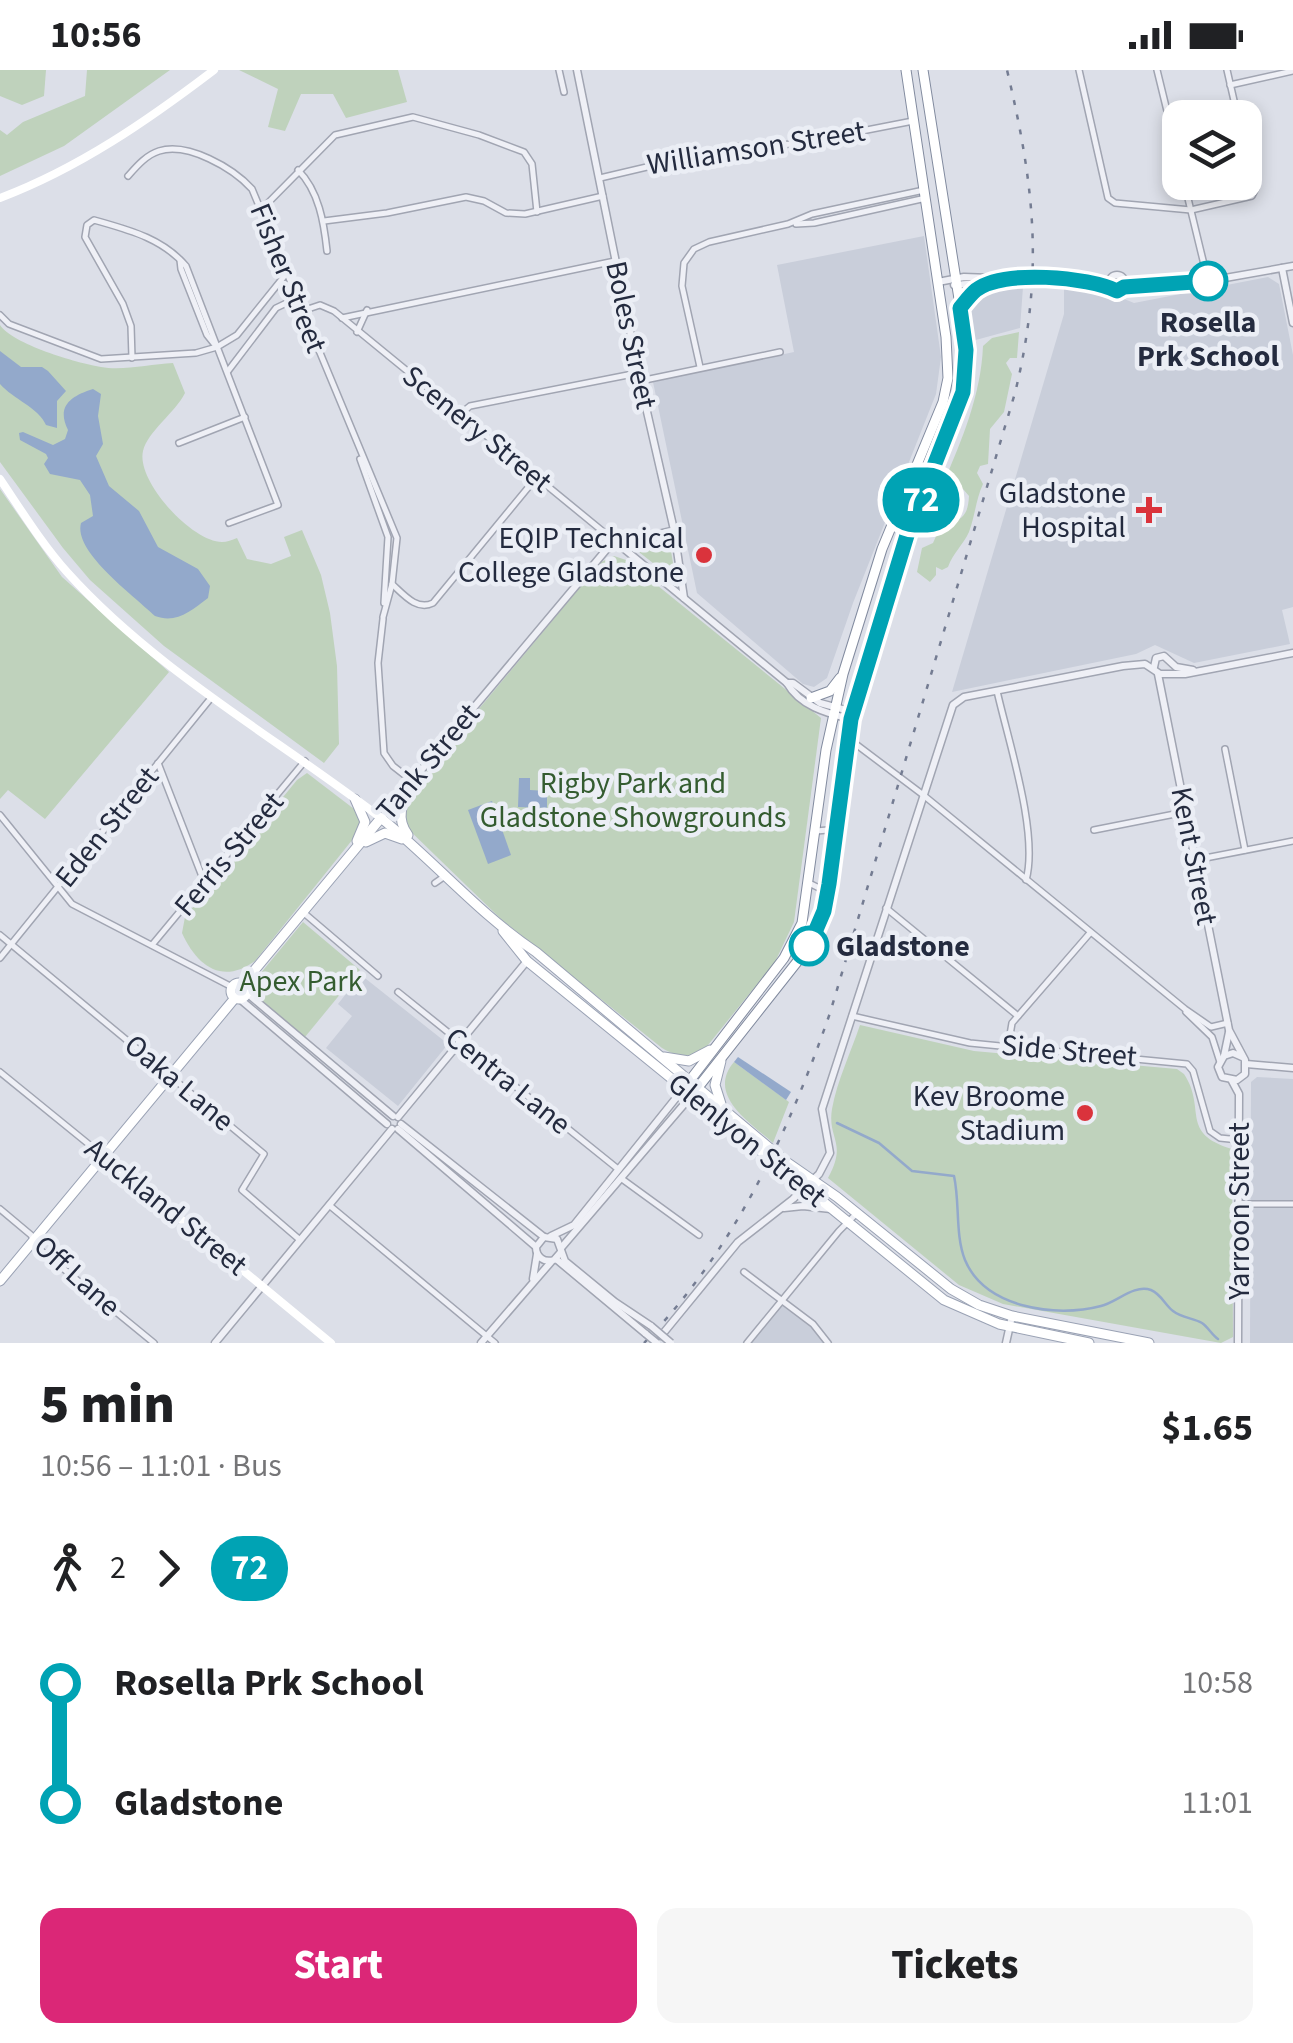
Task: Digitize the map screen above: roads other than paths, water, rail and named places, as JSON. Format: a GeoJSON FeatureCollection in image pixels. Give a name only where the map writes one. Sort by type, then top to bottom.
{"type":"FeatureCollection","features":[{"type":"Feature","properties":{"kind":"main road"},"geometry":{"type":"LineString","coordinates":[[0,198],[66,169],[137,127],[214,70]]}},
{"type":"Feature","properties":{"kind":"main road"},"geometry":{"type":"LineString","coordinates":[[691,1087],[795,940],[802,924],[843,674],[882,549],[943,402],[948,354],[906,70]]}},
{"type":"Feature","properties":{"kind":"main road"},"geometry":{"type":"LineString","coordinates":[[691,1087],[722,1058],[809,946],[824,911],[846,738],[908,532],[963,392],[966,350],[922,70]]}},
{"type":"Feature","properties":{"kind":"main road"},"geometry":{"type":"LineString","coordinates":[[960,308],[974,291],[988,284]]}},
{"type":"Feature","properties":{"kind":"main road","name":"Glenlyon Street"},"geometry":{"type":"LineString","coordinates":[[0,479],[75,580],[144,642],[420,849],[502,929],[536,952],[662,1056],[691,1087],[721,1105],[810,1184],[834,1211],[944,1300],[982,1319],[1011,1322]]}},
{"type":"Feature","properties":{"kind":"main road"},"geometry":{"type":"LineString","coordinates":[[811,698],[830,691],[843,674]]}},
{"type":"Feature","properties":{"kind":"main road"},"geometry":{"type":"LineString","coordinates":[[414,781],[402,804],[400,822],[420,849]]}},
{"type":"Feature","properties":{"kind":"main road"},"geometry":{"type":"LineString","coordinates":[[352,853],[365,822],[355,799]]}},
{"type":"Feature","properties":{"kind":"main road","name":"Tank Street"},"geometry":{"type":"LineString","coordinates":[[0,1281],[381,818]]}},
{"type":"Feature","properties":{"kind":"main road"},"geometry":{"type":"LineString","coordinates":[[352,853],[386,833],[420,849]]}},
{"type":"Feature","properties":{"kind":"main road","name":"Glenlyon Street"},"geometry":{"type":"LineString","coordinates":[[502,929],[527,961],[810,1184],[857,1213],[951,1290],[1011,1322]]}},
{"type":"Feature","properties":{"kind":"main road"},"geometry":{"type":"LineString","coordinates":[[662,1056],[680,1061],[696,1059],[720,1042]]}},
{"type":"Feature","properties":{"kind":"main road"},"geometry":{"type":"LineString","coordinates":[[721,1105],[716,1080],[722,1058]]}},
{"type":"Feature","properties":{"kind":"main road","name":"Auckland Street"},"geometry":{"type":"LineString","coordinates":[[103,1156],[331,1343]]}},
{"type":"Feature","properties":{"kind":"main road"},"geometry":{"type":"LineString","coordinates":[[1011,1322],[1089,1343]]}},
{"type":"Feature","properties":{"kind":"main road"},"geometry":{"type":"LineString","coordinates":[[1011,1322],[1150,1343]]}},
{"type":"Feature","properties":{"kind":"street"},"geometry":{"type":"LineString","coordinates":[[560,70],[564,92]]}},
{"type":"Feature","properties":{"kind":"street","name":"Boles Street"},"geometry":{"type":"LineString","coordinates":[[577,70],[674,530],[684,599]]}},
{"type":"Feature","properties":{"kind":"street"},"geometry":{"type":"LineString","coordinates":[[1079,70],[1108,198],[1115,203],[1191,210],[1238,200]]}},
{"type":"Feature","properties":{"kind":"street"},"geometry":{"type":"LineString","coordinates":[[1157,70],[1164,100]]}},
{"type":"Feature","properties":{"kind":"street"},"geometry":{"type":"LineString","coordinates":[[1227,70],[1234,100]]}},
{"type":"Feature","properties":{"kind":"street"},"geometry":{"type":"LineString","coordinates":[[1230,85],[1293,71]]}},
{"type":"Feature","properties":{"kind":"street"},"geometry":{"type":"LineString","coordinates":[[261,210],[326,142],[344,130],[413,117],[524,152],[532,164],[537,212]]}},
{"type":"Feature","properties":{"kind":"street","name":"Williamson Street"},"geometry":{"type":"LineString","coordinates":[[600,178],[732,147],[795,144],[913,120]]}},
{"type":"Feature","properties":{"kind":"street","name":"Fisher Street"},"geometry":{"type":"LineString","coordinates":[[128,176],[160,150],[189,153],[236,173],[252,189],[397,538],[392,584],[383,617]]}},
{"type":"Feature","properties":{"kind":"street"},"geometry":{"type":"LineString","coordinates":[[298,170],[313,190],[318,214],[324,220],[327,250]]}},
{"type":"Feature","properties":{"kind":"street"},"geometry":{"type":"LineString","coordinates":[[700,367],[682,286],[687,256],[709,242],[788,224],[814,223],[925,194]]}},
{"type":"Feature","properties":{"kind":"street"},"geometry":{"type":"LineString","coordinates":[[324,220],[466,198],[484,201],[506,213],[537,212],[603,196]]}},
{"type":"Feature","properties":{"kind":"street"},"geometry":{"type":"LineString","coordinates":[[1188,200],[1208,281]]}},
{"type":"Feature","properties":{"kind":"street"},"geometry":{"type":"LineString","coordinates":[[132,358],[130,326],[123,304],[85,237],[87,225],[94,220],[147,237],[173,251],[186,266],[278,505],[230,523]]}},
{"type":"Feature","properties":{"kind":"street"},"geometry":{"type":"LineString","coordinates":[[302,311],[326,306],[342,318],[616,261]]}},
{"type":"Feature","properties":{"kind":"street"},"geometry":{"type":"LineString","coordinates":[[938,282],[1055,278],[1110,283],[1117,291],[1124,284],[1208,281],[1293,266]]}},
{"type":"Feature","properties":{"kind":"street"},"geometry":{"type":"LineString","coordinates":[[1282,268],[1293,323]]}},
{"type":"Feature","properties":{"kind":"street"},"geometry":{"type":"LineString","coordinates":[[0,315],[9,324],[96,358],[196,353],[237,335],[286,274]]}},
{"type":"Feature","properties":{"kind":"street"},"geometry":{"type":"LineString","coordinates":[[1110,283],[1116,275],[1124,284]]}},
{"type":"Feature","properties":{"kind":"street"},"geometry":{"type":"LineString","coordinates":[[955,282],[988,284],[1018,279]]}},
{"type":"Feature","properties":{"kind":"street"},"geometry":{"type":"LineString","coordinates":[[228,370],[276,308],[297,298]]}},
{"type":"Feature","properties":{"kind":"street"},"geometry":{"type":"LineString","coordinates":[[357,332],[367,310]]}},
{"type":"Feature","properties":{"kind":"street","name":"Scenery Street"},"geometry":{"type":"LineString","coordinates":[[342,318],[786,682],[809,705],[852,716]]}},
{"type":"Feature","properties":{"kind":"street"},"geometry":{"type":"LineString","coordinates":[[459,415],[470,406],[780,352]]}},
{"type":"Feature","properties":{"kind":"street"},"geometry":{"type":"LineString","coordinates":[[179,443],[245,417]]}},
{"type":"Feature","properties":{"kind":"street","name":"Fisher Street"},"geometry":{"type":"LineString","coordinates":[[357,446],[388,538],[378,662],[384,752],[393,766],[414,781]]}},
{"type":"Feature","properties":{"kind":"street"},"geometry":{"type":"LineString","coordinates":[[392,584],[417,605],[433,603],[536,478]]}},
{"type":"Feature","properties":{"kind":"street"},"geometry":{"type":"LineString","coordinates":[[617,543],[674,530]]}},
{"type":"Feature","properties":{"kind":"street","name":"Tank Street"},"geometry":{"type":"LineString","coordinates":[[381,818],[606,550],[617,543]]}},
{"type":"Feature","properties":{"kind":"street"},"geometry":{"type":"LineString","coordinates":[[648,1330],[656,1343],[738,1242],[810,1184],[830,1153],[822,1115],[850,1015],[950,710],[964,697],[1124,666],[1145,664],[1160,670],[1201,671],[1293,652]]}},
{"type":"Feature","properties":{"kind":"street"},"geometry":{"type":"LineString","coordinates":[[1160,670],[1164,656],[1176,667],[1201,671]]}},
{"type":"Feature","properties":{"kind":"street"},"geometry":{"type":"LineString","coordinates":[[1160,670],[1171,670],[1171,661]]}},
{"type":"Feature","properties":{"kind":"street","name":"Kent Street"},"geometry":{"type":"LineString","coordinates":[[1160,670],[1159,683],[1228,1027],[1244,1060]]}},
{"type":"Feature","properties":{"kind":"street","name":"Scenery Street"},"geometry":{"type":"LineString","coordinates":[[786,682],[834,711]]}},
{"type":"Feature","properties":{"kind":"street"},"geometry":{"type":"LineString","coordinates":[[997,691],[1025,818],[1030,854],[1026,880]]}},
{"type":"Feature","properties":{"kind":"street","name":"Eden Street"},"geometry":{"type":"LineString","coordinates":[[0,958],[213,696]]}},
{"type":"Feature","properties":{"kind":"street"},"geometry":{"type":"LineString","coordinates":[[846,738],[922,794],[1185,1010],[1211,1027],[1228,1027]]}},
{"type":"Feature","properties":{"kind":"street"},"geometry":{"type":"LineString","coordinates":[[1225,748],[1245,850]]}},
{"type":"Feature","properties":{"kind":"street","name":"Ferris Street"},"geometry":{"type":"LineString","coordinates":[[152,945],[304,761]]}},
{"type":"Feature","properties":{"kind":"street"},"geometry":{"type":"LineString","coordinates":[[158,762],[205,884]]}},
{"type":"Feature","properties":{"kind":"street"},"geometry":{"type":"LineString","coordinates":[[1094,830],[1185,812]]}},
{"type":"Feature","properties":{"kind":"street"},"geometry":{"type":"LineString","coordinates":[[0,815],[78,907],[240,992],[395,1123],[544,1261],[557,1255]]}},
{"type":"Feature","properties":{"kind":"street"},"geometry":{"type":"LineString","coordinates":[[0,825],[10,830]]}},
{"type":"Feature","properties":{"kind":"street"},"geometry":{"type":"LineString","coordinates":[[816,832],[820,828],[828,830],[833,838]]}},
{"type":"Feature","properties":{"kind":"street"},"geometry":{"type":"LineString","coordinates":[[1195,860],[1293,840]]}},
{"type":"Feature","properties":{"kind":"street"},"geometry":{"type":"LineString","coordinates":[[435,883],[448,875]]}},
{"type":"Feature","properties":{"kind":"street"},"geometry":{"type":"LineString","coordinates":[[809,883],[823,890],[829,884]]}},
{"type":"Feature","properties":{"kind":"street"},"geometry":{"type":"LineString","coordinates":[[886,908],[1018,1016]]}},
{"type":"Feature","properties":{"kind":"street"},"geometry":{"type":"LineString","coordinates":[[303,912],[378,976]]}},
{"type":"Feature","properties":{"kind":"street"},"geometry":{"type":"LineString","coordinates":[[1008,1047],[1012,1023],[1090,933]]}},
{"type":"Feature","properties":{"kind":"street","name":"Oaka Lane"},"geometry":{"type":"LineString","coordinates":[[0,935],[264,1154],[242,1190],[300,1240]]}},
{"type":"Feature","properties":{"kind":"street"},"geometry":{"type":"LineString","coordinates":[[215,1343],[527,961]]}},
{"type":"Feature","properties":{"kind":"street","name":"Centra Lane"},"geometry":{"type":"LineString","coordinates":[[398,992],[618,1170]]}},
{"type":"Feature","properties":{"kind":"street"},"geometry":{"type":"LineString","coordinates":[[1185,1010],[1212,1037],[1222,1059],[1222,1077],[1232,1081],[1242,1078],[1244,1060]]}},
{"type":"Feature","properties":{"kind":"street","name":"Side Street"},"geometry":{"type":"LineString","coordinates":[[850,1015],[970,1043],[1187,1064],[1193,1071],[1210,1131],[1220,1138],[1239,1140]]}},
{"type":"Feature","properties":{"kind":"street","name":"Kent Street"},"geometry":{"type":"LineString","coordinates":[[1222,1059],[1228,1027]]}},
{"type":"Feature","properties":{"kind":"street"},"geometry":{"type":"LineString","coordinates":[[1222,1059],[1233,1053],[1244,1060],[1293,1068]]}},
{"type":"Feature","properties":{"kind":"street","name":"Auckland Street"},"geometry":{"type":"LineString","coordinates":[[0,1072],[103,1156]]}},
{"type":"Feature","properties":{"kind":"street","name":"Yarroon Street"},"geometry":{"type":"LineString","coordinates":[[1232,1081],[1239,1094],[1238,1343]]}},
{"type":"Feature","properties":{"kind":"street"},"geometry":{"type":"LineString","coordinates":[[532,1280],[536,1250],[548,1237],[574,1225],[691,1087]]}},
{"type":"Feature","properties":{"kind":"street"},"geometry":{"type":"LineString","coordinates":[[481,1343],[622,1179],[691,1087]]}},
{"type":"Feature","properties":{"kind":"street"},"geometry":{"type":"LineString","coordinates":[[395,1123],[560,1242],[557,1255]]}},
{"type":"Feature","properties":{"kind":"street"},"geometry":{"type":"LineString","coordinates":[[622,1179],[699,1235]]}},
{"type":"Feature","properties":{"kind":"street"},"geometry":{"type":"LineString","coordinates":[[1239,1204],[1293,1204]]}},
{"type":"Feature","properties":{"kind":"street"},"geometry":{"type":"LineString","coordinates":[[329,1205],[495,1343]]}},
{"type":"Feature","properties":{"kind":"street"},"geometry":{"type":"LineString","coordinates":[[777,1210],[797,1206],[834,1211],[838,1231]]}},
{"type":"Feature","properties":{"kind":"street","name":"Off Lane"},"geometry":{"type":"LineString","coordinates":[[0,1210],[38,1248],[154,1343]]}},
{"type":"Feature","properties":{"kind":"street"},"geometry":{"type":"LineString","coordinates":[[747,1343],[857,1213]]}},
{"type":"Feature","properties":{"kind":"street"},"geometry":{"type":"LineString","coordinates":[[557,1255],[648,1330],[671,1343]]}},
{"type":"Feature","properties":{"kind":"street"},"geometry":{"type":"LineString","coordinates":[[744,1272],[813,1324],[828,1343]]}},
{"type":"Feature","properties":{"kind":"street"},"geometry":{"type":"LineString","coordinates":[[1006,1343],[1011,1322]]}},
{"type":"Feature","properties":{"kind":"water"},"geometry":{"type":"Polygon","coordinates":[[[0,351],[21,367],[42,367],[66,391],[57,401],[57,428],[46,425],[0,384],[0,351]]]}},
{"type":"Feature","properties":{"kind":"water"},"geometry":{"type":"Polygon","coordinates":[[[93,389],[101,394],[98,416],[103,444],[96,456],[109,486],[139,511],[158,547],[198,569],[210,586],[208,598],[183,615],[155,616],[108,573],[81,535],[81,523],[93,516],[90,495],[80,480],[50,474],[44,464],[46,454],[20,440],[19,433],[23,432],[53,445],[65,439],[65,408],[72,399],[93,389]]]}},
{"type":"Feature","properties":{"kind":"water"},"geometry":{"type":"Polygon","coordinates":[[[519,778],[530,778],[530,790],[547,791],[547,808],[518,807],[519,778]]]}},
{"type":"Feature","properties":{"kind":"water"},"geometry":{"type":"Polygon","coordinates":[[[492,801],[511,855],[488,864],[468,810],[492,801]]]}},
{"type":"Feature","properties":{"kind":"water"},"geometry":{"type":"Polygon","coordinates":[[[738,1057],[791,1092],[786,1100],[734,1062],[738,1057]]]}},
{"type":"Feature","properties":{"kind":"waterway"},"geometry":{"type":"LineString","coordinates":[[837,1123],[879,1143],[912,1171],[954,1176],[965,1260],[988,1289],[1005,1299],[1024,1306],[1064,1311],[1101,1306],[1132,1291],[1151,1290],[1173,1311],[1202,1323],[1218,1339]]}},
{"type":"Feature","properties":{"kind":"railway"},"geometry":{"type":"LineString","coordinates":[[644,1343],[676,1307],[731,1230],[776,1146],[814,1058],[1015,393],[1033,270],[1024,154],[1007,70]]}},
{"type":"Feature","properties":{"kind":"place","name":"Rosella Prk School"},"geometry":{"type":"Point","coordinates":[1208,281]}},
{"type":"Feature","properties":{"kind":"place","name":"Gladstone Hospital"},"geometry":{"type":"Point","coordinates":[1149,510]}},
{"type":"Feature","properties":{"kind":"place","name":"EQIP Technical College Gladstone"},"geometry":{"type":"Point","coordinates":[704,555]}},
{"type":"Feature","properties":{"kind":"place","name":"Gladstone"},"geometry":{"type":"Point","coordinates":[809,946]}},
{"type":"Feature","properties":{"kind":"place","name":"Kev Broome Stadium"},"geometry":{"type":"Point","coordinates":[1085,1113]}},
{"type":"Feature","properties":{"kind":"park label","name":"Rigby Park and Gladstone Showgrounds"},"geometry":{"type":"Point","coordinates":[633,800]}},
{"type":"Feature","properties":{"kind":"park label","name":"Apex Park"},"geometry":{"type":"Point","coordinates":[301,981]}}]}
